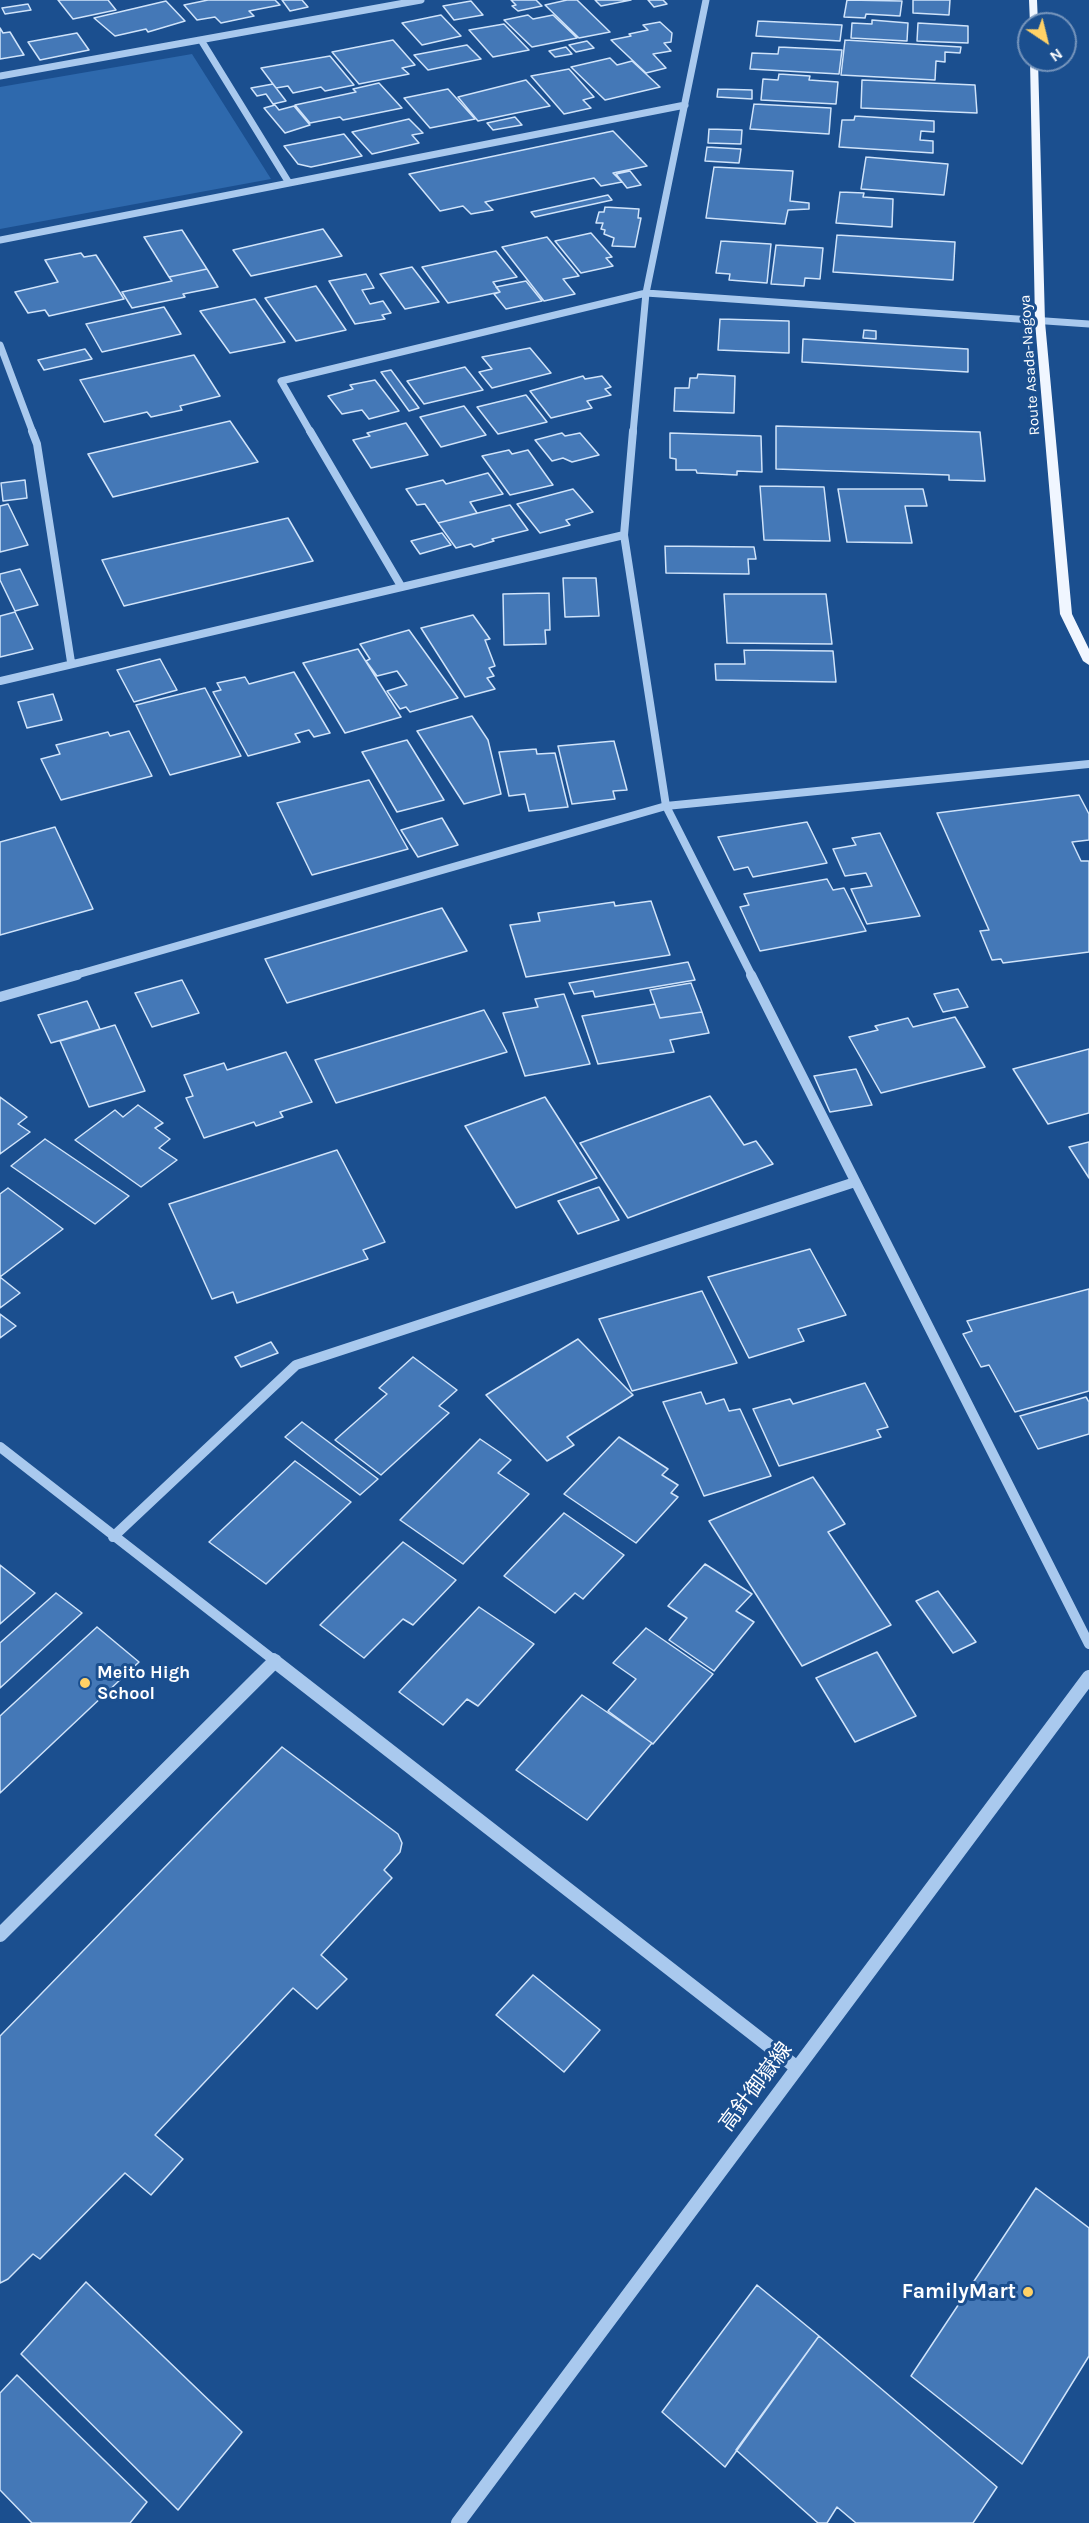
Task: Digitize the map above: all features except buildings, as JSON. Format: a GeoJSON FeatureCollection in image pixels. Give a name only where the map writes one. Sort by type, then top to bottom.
{"type":"FeatureCollection","features":[{"type":"Feature","properties":{"kind":"main road","name":"Route Asada-Nagoya"},"geometry":{"type":"LineString","coordinates":[[1034,72],[1040,322],[1066,614],[1089,661]]}},
{"type":"Feature","properties":{"kind":"street"},"geometry":{"type":"LineString","coordinates":[[0,76],[420,0]]}},
{"type":"Feature","properties":{"kind":"street"},"geometry":{"type":"LineString","coordinates":[[706,0],[645,293],[624,535],[666,806],[1089,1644]]}},
{"type":"Feature","properties":{"kind":"street"},"geometry":{"type":"LineString","coordinates":[[201,40],[289,183]]}},
{"type":"Feature","properties":{"kind":"street"},"geometry":{"type":"LineString","coordinates":[[0,240],[685,105]]}},
{"type":"Feature","properties":{"kind":"street"},"geometry":{"type":"LineString","coordinates":[[401,586],[281,381],[645,293],[1089,324]]}},
{"type":"Feature","properties":{"kind":"street"},"geometry":{"type":"LineString","coordinates":[[0,345],[37,444],[71,662]]}},
{"type":"Feature","properties":{"kind":"street"},"geometry":{"type":"LineString","coordinates":[[0,681],[71,662],[624,535]]}},
{"type":"Feature","properties":{"kind":"street"},"geometry":{"type":"LineString","coordinates":[[0,997],[666,806],[1089,764]]}},
{"type":"Feature","properties":{"kind":"street"},"geometry":{"type":"LineString","coordinates":[[113,1537],[296,1365],[855,1182]]}},
{"type":"Feature","properties":{"kind":"street"},"geometry":{"type":"LineString","coordinates":[[0,1447],[796,2067]]}},
{"type":"Feature","properties":{"kind":"street"},"geometry":{"type":"LineString","coordinates":[[0,1935],[275,1661]]}},
{"type":"Feature","properties":{"kind":"street","name":"高針御嶽線"},"geometry":{"type":"LineString","coordinates":[[458,2523],[1089,1677]]}},
{"type":"Feature","properties":{"kind":"shaded area"},"geometry":{"type":"Polygon","coordinates":[[[192,54],[271,179],[0,229],[0,87],[192,54]]]}},
{"type":"Feature","properties":{"kind":"place","name":"Meito High School"},"geometry":{"type":"Point","coordinates":[85,1683]}},
{"type":"Feature","properties":{"kind":"place","name":"FamilyMart"},"geometry":{"type":"Point","coordinates":[1028,2292]}}]}
